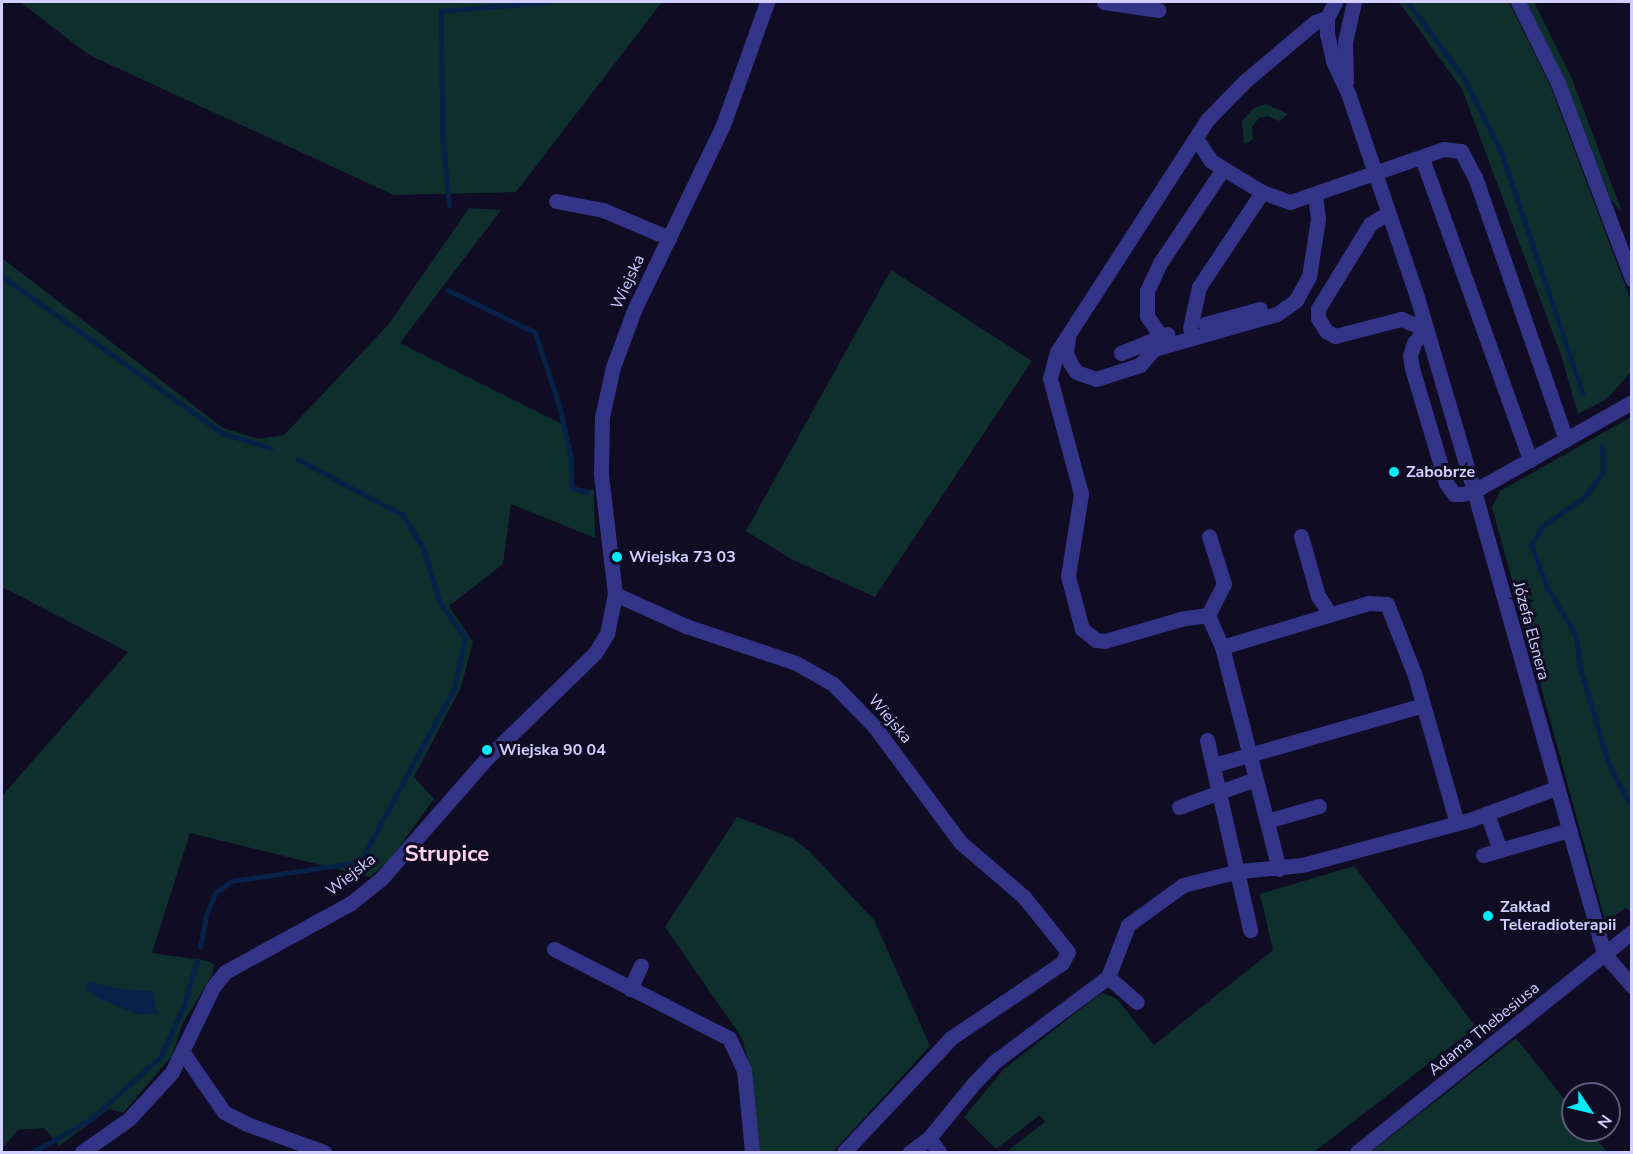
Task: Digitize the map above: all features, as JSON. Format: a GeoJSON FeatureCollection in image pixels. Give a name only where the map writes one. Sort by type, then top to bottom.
{"type":"FeatureCollection","features":[{"type":"Feature","properties":{"kind":"street","name":"Wiejska"},"geometry":{"type":"LineString","coordinates":[[82,1152],[129,1119],[172,1072],[213,987],[225,972],[351,903],[381,879],[486,759],[595,653],[613,616],[615,594],[601,474],[602,417],[616,357],[723,125],[767,2]]}},
{"type":"Feature","properties":{"kind":"street"},"geometry":{"type":"LineString","coordinates":[[1104,2],[1158,10]]}},
{"type":"Feature","properties":{"kind":"street"},"geometry":{"type":"LineString","coordinates":[[1335,2],[1328,18],[1334,61],[1346,88]]}},
{"type":"Feature","properties":{"kind":"street"},"geometry":{"type":"LineString","coordinates":[[1346,88],[1345,42],[1353,2]]}},
{"type":"Feature","properties":{"kind":"street"},"geometry":{"type":"LineString","coordinates":[[1518,2],[1558,83],[1632,279]]}},
{"type":"Feature","properties":{"kind":"street"},"geometry":{"type":"LineString","coordinates":[[1208,615],[1181,619],[1105,641],[1096,640],[1082,629],[1068,576],[1081,494],[1050,378],[1051,365],[1068,334],[1196,138],[1245,81],[1315,22],[1328,18]]}},
{"type":"Feature","properties":{"kind":"street","name":"Józefa Elsnera"},"geometry":{"type":"LineString","coordinates":[[1346,88],[1425,329],[1474,491],[1605,955]]}},
{"type":"Feature","properties":{"kind":"street"},"geometry":{"type":"LineString","coordinates":[[1196,138],[1203,153],[1223,169],[1262,192],[1290,202],[1453,148],[1467,159],[1566,440]]}},
{"type":"Feature","properties":{"kind":"street"},"geometry":{"type":"LineString","coordinates":[[1422,158],[1530,460]]}},
{"type":"Feature","properties":{"kind":"street"},"geometry":{"type":"LineString","coordinates":[[1161,336],[1147,316],[1147,291],[1160,263],[1223,169]]}},
{"type":"Feature","properties":{"kind":"street"},"geometry":{"type":"LineString","coordinates":[[1190,328],[1199,287],[1262,192]]}},
{"type":"Feature","properties":{"kind":"street"},"geometry":{"type":"LineString","coordinates":[[1068,334],[1066,353],[1071,364],[1076,372],[1096,379],[1140,365],[1154,349],[1278,314],[1296,300],[1309,277],[1318,219],[1314,195]]}},
{"type":"Feature","properties":{"kind":"street"},"geometry":{"type":"LineString","coordinates":[[556,201],[603,210],[669,238]]}},
{"type":"Feature","properties":{"kind":"street"},"geometry":{"type":"LineString","coordinates":[[1388,213],[1370,225],[1318,309],[1318,318],[1326,331],[1335,336],[1401,319],[1425,329],[1410,355],[1446,483],[1454,494],[1474,491],[1632,402]]}},
{"type":"Feature","properties":{"kind":"street"},"geometry":{"type":"LineString","coordinates":[[1120,354],[1161,336],[1260,309]]}},
{"type":"Feature","properties":{"kind":"street"},"geometry":{"type":"LineString","coordinates":[[1208,615],[1224,584],[1209,536]]}},
{"type":"Feature","properties":{"kind":"street"},"geometry":{"type":"LineString","coordinates":[[1301,536],[1318,596],[1330,614]]}},
{"type":"Feature","properties":{"kind":"street","name":"Wiejska"},"geometry":{"type":"LineString","coordinates":[[615,594],[686,626],[796,663],[833,684],[874,726],[960,842],[1048,923],[1066,947],[1066,958],[951,1038],[844,1152]]}},
{"type":"Feature","properties":{"kind":"street"},"geometry":{"type":"LineString","coordinates":[[1222,647],[1369,603],[1387,604],[1423,705],[1456,823]]}},
{"type":"Feature","properties":{"kind":"street"},"geometry":{"type":"LineString","coordinates":[[1208,615],[1222,647],[1279,869]]}},
{"type":"Feature","properties":{"kind":"street"},"geometry":{"type":"LineString","coordinates":[[1214,765],[1423,705]]}},
{"type":"Feature","properties":{"kind":"street"},"geometry":{"type":"LineString","coordinates":[[1207,740],[1251,930]]}},
{"type":"Feature","properties":{"kind":"street"},"geometry":{"type":"LineString","coordinates":[[1179,807],[1221,794],[1255,779]]}},
{"type":"Feature","properties":{"kind":"street"},"geometry":{"type":"LineString","coordinates":[[910,1152],[929,1138],[994,1062],[1108,977],[1123,933],[1137,917],[1183,885],[1239,871],[1279,869],[1456,823],[1556,788]]}},
{"type":"Feature","properties":{"kind":"street"},"geometry":{"type":"LineString","coordinates":[[1267,821],[1319,806]]}},
{"type":"Feature","properties":{"kind":"street"},"geometry":{"type":"LineString","coordinates":[[1487,813],[1500,850]]}},
{"type":"Feature","properties":{"kind":"street"},"geometry":{"type":"LineString","coordinates":[[1483,855],[1569,830]]}},
{"type":"Feature","properties":{"kind":"street","name":"Adama Thebesiusa"},"geometry":{"type":"LineString","coordinates":[[1357,1152],[1632,932]]}},
{"type":"Feature","properties":{"kind":"street"},"geometry":{"type":"LineString","coordinates":[[554,950],[729,1038],[744,1070],[752,1152]]}},
{"type":"Feature","properties":{"kind":"street"},"geometry":{"type":"LineString","coordinates":[[1605,955],[1632,986]]}},
{"type":"Feature","properties":{"kind":"street"},"geometry":{"type":"LineString","coordinates":[[630,989],[641,965]]}},
{"type":"Feature","properties":{"kind":"street"},"geometry":{"type":"LineString","coordinates":[[1108,977],[1137,1002]]}},
{"type":"Feature","properties":{"kind":"street"},"geometry":{"type":"LineString","coordinates":[[182,1051],[224,1112],[247,1124],[324,1152]]}},
{"type":"Feature","properties":{"kind":"street"},"geometry":{"type":"LineString","coordinates":[[929,1138],[939,1152]]}},
{"type":"Feature","properties":{"kind":"green space"},"geometry":{"type":"Polygon","coordinates":[[[20,2],[662,2],[516,192],[394,195],[89,55],[20,2]]]}},
{"type":"Feature","properties":{"kind":"green space"},"geometry":{"type":"Polygon","coordinates":[[[1399,2],[1509,2],[1550,85],[1631,301],[1631,372],[1607,399],[1578,414],[1561,355],[1462,89],[1399,2]]]}},
{"type":"Feature","properties":{"kind":"green space"},"geometry":{"type":"Polygon","coordinates":[[[1527,2],[1534,2],[1572,79],[1622,212],[1611,200],[1565,80],[1527,2]]]}},
{"type":"Feature","properties":{"kind":"green space"},"geometry":{"type":"Polygon","coordinates":[[[1266,104],[1288,114],[1279,121],[1268,116],[1259,118],[1252,127],[1253,139],[1244,145],[1242,121],[1254,108],[1266,104]]]}},
{"type":"Feature","properties":{"kind":"green space"},"geometry":{"type":"Polygon","coordinates":[[[469,208],[501,210],[400,343],[564,425],[571,457],[572,488],[594,490],[595,538],[511,504],[503,564],[449,606],[473,642],[461,687],[414,777],[434,799],[389,861],[370,877],[190,833],[152,953],[208,961],[214,965],[212,975],[182,1025],[172,1056],[123,1113],[109,1109],[59,1146],[44,1128],[18,1130],[2,1149],[2,796],[128,652],[2,587],[2,258],[223,428],[258,439],[284,435],[388,325],[469,208]]]}},
{"type":"Feature","properties":{"kind":"green space"},"geometry":{"type":"Polygon","coordinates":[[[891,270],[1032,361],[875,597],[791,559],[746,531],[891,270]]]}},
{"type":"Feature","properties":{"kind":"green space"},"geometry":{"type":"Polygon","coordinates":[[[1631,417],[1631,912],[1626,908],[1605,921],[1492,507],[1500,491],[1631,417]]]}},
{"type":"Feature","properties":{"kind":"green space"},"geometry":{"type":"Polygon","coordinates":[[[737,817],[792,838],[809,851],[874,920],[930,1046],[833,1152],[759,1152],[751,1070],[742,1038],[665,927],[737,817]]]}},
{"type":"Feature","properties":{"kind":"green space"},"geometry":{"type":"Polygon","coordinates":[[[1354,866],[1476,1027],[1314,1152],[1006,1152],[1045,1122],[1040,1115],[996,1149],[964,1117],[1003,1070],[1103,993],[1117,999],[1154,1045],[1273,950],[1260,894],[1354,866]]]}},
{"type":"Feature","properties":{"kind":"green space"},"geometry":{"type":"Polygon","coordinates":[[[1516,1038],[1561,1095],[1561,1142],[1599,1142],[1607,1152],[1371,1152],[1516,1038]]]}},
{"type":"Feature","properties":{"kind":"water"},"geometry":{"type":"Polygon","coordinates":[[[88,981],[120,989],[153,991],[157,1015],[137,1014],[100,999],[86,990],[88,981]]]}},
{"type":"Feature","properties":{"kind":"waterway"},"geometry":{"type":"LineString","coordinates":[[449,206],[442,132],[441,11],[549,2]]}},
{"type":"Feature","properties":{"kind":"waterway"},"geometry":{"type":"LineString","coordinates":[[1408,2],[1463,76],[1502,153],[1583,394]]}},
{"type":"Feature","properties":{"kind":"waterway"},"geometry":{"type":"LineString","coordinates":[[2,276],[222,433],[271,448]]}},
{"type":"Feature","properties":{"kind":"waterway"},"geometry":{"type":"LineString","coordinates":[[448,290],[535,332],[560,407],[571,457],[572,488],[588,492]]}},
{"type":"Feature","properties":{"kind":"waterway"},"geometry":{"type":"LineString","coordinates":[[1602,446],[1604,470],[1596,483],[1584,498],[1542,527],[1532,545],[1547,587],[1576,635],[1581,670],[1609,764],[1632,807]]}},
{"type":"Feature","properties":{"kind":"waterway"},"geometry":{"type":"LineString","coordinates":[[200,947],[206,915],[216,892],[232,881],[360,862],[454,688],[465,638],[440,604],[423,548],[402,515],[298,460]]}},
{"type":"Feature","properties":{"kind":"waterway"},"geometry":{"type":"LineString","coordinates":[[33,1152],[91,1119],[160,1057],[183,1008],[197,960]]}},
{"type":"Feature","properties":{"kind":"place","name":"Zabobrze"},"geometry":{"type":"Point","coordinates":[1394,472]}},
{"type":"Feature","properties":{"kind":"place","name":"Wiejska 73 03"},"geometry":{"type":"Point","coordinates":[617,557]}},
{"type":"Feature","properties":{"kind":"place","name":"Wiejska 90 04"},"geometry":{"type":"Point","coordinates":[487,750]}},
{"type":"Feature","properties":{"kind":"place","name":"Zakład Teleradioterapii"},"geometry":{"type":"Point","coordinates":[1488,916]}},
{"type":"Feature","properties":{"kind":"district","name":"Strupice"},"geometry":{"type":"Point","coordinates":[447,855]}}]}
